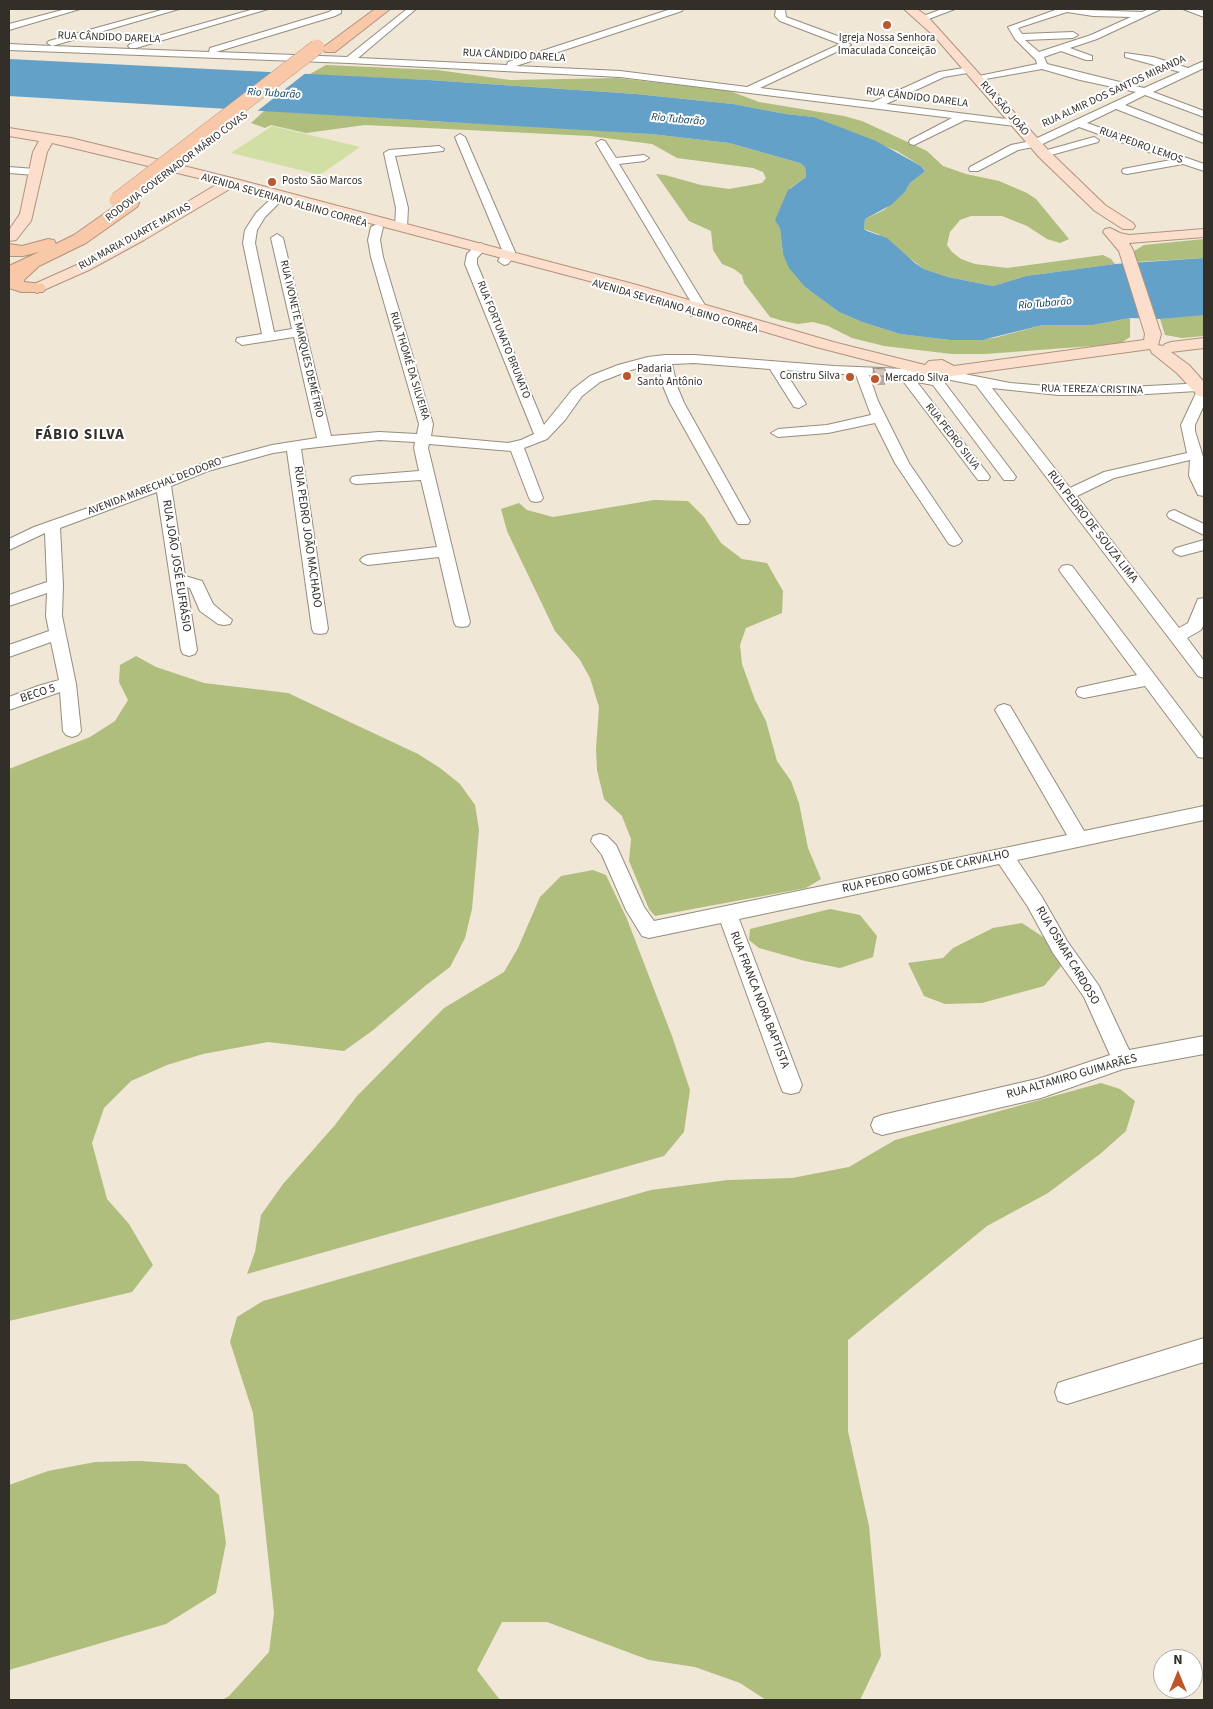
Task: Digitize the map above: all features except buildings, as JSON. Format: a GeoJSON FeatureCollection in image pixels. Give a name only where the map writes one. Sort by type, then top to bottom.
{"type":"FeatureCollection","features":[{"type":"Feature","properties":{"kind":"highway","name":"RODOVIA GOVERNADOR MÁRIO COVAS"},"geometry":{"type":"LineString","coordinates":[[324,48],[368,9]]}},
{"type":"Feature","properties":{"kind":"highway","name":"RODOVIA GOVERNADOR MÁRIO COVAS"},"geometry":{"type":"LineString","coordinates":[[9,274],[80,239],[124,201],[324,48],[383,9]]}},
{"type":"Feature","properties":{"kind":"highway","name":"RODOVIA GOVERNADOR MÁRIO COVAS"},"geometry":{"type":"LineString","coordinates":[[9,264],[124,201]]}},
{"type":"Feature","properties":{"kind":"highway"},"geometry":{"type":"LineString","coordinates":[[9,242],[14,252],[50,243]]}},
{"type":"Feature","properties":{"kind":"highway"},"geometry":{"type":"LineString","coordinates":[[36,261],[14,282],[16,286],[37,288]]}},
{"type":"Feature","properties":{"kind":"highway"},"geometry":{"type":"LineString","coordinates":[[9,295],[37,288]]}},
{"type":"Feature","properties":{"kind":"main road","name":"RUA SÃO JOÃO"},"geometry":{"type":"LineString","coordinates":[[910,9],[923,18],[1034,144],[1130,239],[1160,343]]}},
{"type":"Feature","properties":{"kind":"main road","name":"AVENIDA SEVERIANO ALBINO CORRÊA"},"geometry":{"type":"LineString","coordinates":[[12,132],[54,139],[170,166],[223,187],[278,197],[401,227],[477,250],[697,310],[755,330],[940,371]]}},
{"type":"Feature","properties":{"kind":"main road"},"geometry":{"type":"LineString","coordinates":[[12,132],[34,142],[40,152]]}},
{"type":"Feature","properties":{"kind":"main road"},"geometry":{"type":"LineString","coordinates":[[9,242],[27,214],[40,152],[54,139]]}},
{"type":"Feature","properties":{"kind":"main road","name":"RUA MARIA DUARTE MATIAS"},"geometry":{"type":"LineString","coordinates":[[37,288],[106,255],[223,187]]}},
{"type":"Feature","properties":{"kind":"main road","name":"AVENIDA SEVERIANO ALBINO CORRÊA"},"geometry":{"type":"LineString","coordinates":[[278,197],[377,227],[477,250]]}},
{"type":"Feature","properties":{"kind":"main road","name":"RUA SÃO JOÃO"},"geometry":{"type":"LineString","coordinates":[[1100,208],[1113,233],[1130,239]]}},
{"type":"Feature","properties":{"kind":"main road"},"geometry":{"type":"LineString","coordinates":[[1113,233],[1114,226],[1130,239],[1204,233]]}},
{"type":"Feature","properties":{"kind":"main road"},"geometry":{"type":"LineString","coordinates":[[377,227],[401,227]]}},
{"type":"Feature","properties":{"kind":"main road"},"geometry":{"type":"LineString","coordinates":[[1160,343],[1203,389]]}},
{"type":"Feature","properties":{"kind":"main road","name":"AVENIDA MARECHAL DEODORO"},"geometry":{"type":"LineString","coordinates":[[940,371],[1160,343],[1199,344]]}},
{"type":"Feature","properties":{"kind":"main road"},"geometry":{"type":"LineString","coordinates":[[886,360],[904,373]]}},
{"type":"Feature","properties":{"kind":"street"},"geometry":{"type":"LineString","coordinates":[[9,27],[75,9]]}},
{"type":"Feature","properties":{"kind":"street"},"geometry":{"type":"LineString","coordinates":[[34,48],[174,9]]}},
{"type":"Feature","properties":{"kind":"street"},"geometry":{"type":"LineString","coordinates":[[112,51],[253,9]]}},
{"type":"Feature","properties":{"kind":"street"},"geometry":{"type":"LineString","coordinates":[[112,51],[263,9]]}},
{"type":"Feature","properties":{"kind":"street"},"geometry":{"type":"LineString","coordinates":[[349,60],[412,9]]}},
{"type":"Feature","properties":{"kind":"street"},"geometry":{"type":"LineString","coordinates":[[500,68],[679,9]]}},
{"type":"Feature","properties":{"kind":"street"},"geometry":{"type":"LineString","coordinates":[[772,9],[790,9]]}},
{"type":"Feature","properties":{"kind":"street"},"geometry":{"type":"LineString","coordinates":[[749,89],[846,46],[840,40],[784,19],[780,16],[781,9]]}},
{"type":"Feature","properties":{"kind":"street"},"geometry":{"type":"LineString","coordinates":[[923,18],[950,9]]}},
{"type":"Feature","properties":{"kind":"street"},"geometry":{"type":"LineString","coordinates":[[1084,22],[1066,9],[1014,26],[1014,29],[1018,37],[1040,61],[1080,76],[1132,87],[1204,114]]}},
{"type":"Feature","properties":{"kind":"street"},"geometry":{"type":"LineString","coordinates":[[875,105],[942,74],[973,74],[1040,61],[1061,48],[1094,37],[1157,9]]}},
{"type":"Feature","properties":{"kind":"street"},"geometry":{"type":"LineString","coordinates":[[1188,9],[1204,14]]}},
{"type":"Feature","properties":{"kind":"street"},"geometry":{"type":"LineString","coordinates":[[197,54],[332,14],[337,10]]}},
{"type":"Feature","properties":{"kind":"street"},"geometry":{"type":"LineString","coordinates":[[1018,37],[1061,35],[1084,22],[1144,15]]}},
{"type":"Feature","properties":{"kind":"street","name":"RUA CÂNDIDO DARELA"},"geometry":{"type":"LineString","coordinates":[[9,47],[349,60],[627,75],[1015,122]]}},
{"type":"Feature","properties":{"kind":"street"},"geometry":{"type":"LineString","coordinates":[[1061,48],[1089,58]]}},
{"type":"Feature","properties":{"kind":"street"},"geometry":{"type":"LineString","coordinates":[[1128,55],[1153,60],[1188,71]]}},
{"type":"Feature","properties":{"kind":"street","name":"RUA ALMIR DOS SANTOS MIRANDA"},"geometry":{"type":"LineString","coordinates":[[1034,144],[1204,64]]}},
{"type":"Feature","properties":{"kind":"street"},"geometry":{"type":"LineString","coordinates":[[1116,106],[1204,140]]}},
{"type":"Feature","properties":{"kind":"street"},"geometry":{"type":"LineString","coordinates":[[914,142],[965,116]]}},
{"type":"Feature","properties":{"kind":"street","name":"RUA PEDRO LEMOS"},"geometry":{"type":"LineString","coordinates":[[1078,123],[1204,168]]}},
{"type":"Feature","properties":{"kind":"street"},"geometry":{"type":"LineString","coordinates":[[460,137],[507,258]]}},
{"type":"Feature","properties":{"kind":"street"},"geometry":{"type":"LineString","coordinates":[[1044,154],[1094,140]]}},
{"type":"Feature","properties":{"kind":"street"},"geometry":{"type":"LineString","coordinates":[[601,144],[697,310]]}},
{"type":"Feature","properties":{"kind":"street"},"geometry":{"type":"LineString","coordinates":[[974,169],[1015,147],[1034,144]]}},
{"type":"Feature","properties":{"kind":"street"},"geometry":{"type":"LineString","coordinates":[[401,227],[402,208],[389,153],[439,149]]}},
{"type":"Feature","properties":{"kind":"street"},"geometry":{"type":"LineString","coordinates":[[612,162],[644,158]]}},
{"type":"Feature","properties":{"kind":"street"},"geometry":{"type":"LineString","coordinates":[[1127,171],[1183,161]]}},
{"type":"Feature","properties":{"kind":"street"},"geometry":{"type":"LineString","coordinates":[[9,170],[36,172]]}},
{"type":"Feature","properties":{"kind":"street"},"geometry":{"type":"LineString","coordinates":[[269,336],[249,236],[260,215],[278,197]]}},
{"type":"Feature","properties":{"kind":"street","name":"RUA THOMÉ DA SILVEIRA"},"geometry":{"type":"LineString","coordinates":[[377,227],[374,240],[376,257],[426,424],[421,448],[462,622]]}},
{"type":"Feature","properties":{"kind":"street","name":"RUA IVONETE MARQUES DEMÉTRIO"},"geometry":{"type":"LineString","coordinates":[[277,238],[325,441]]}},
{"type":"Feature","properties":{"kind":"street","name":"RUA FORTUNATO BRUNATO"},"geometry":{"type":"LineString","coordinates":[[477,250],[471,257],[472,264],[542,436]]}},
{"type":"Feature","properties":{"kind":"street"},"geometry":{"type":"LineString","coordinates":[[242,341],[299,332]]}},
{"type":"Feature","properties":{"kind":"street"},"geometry":{"type":"LineString","coordinates":[[665,359],[670,386],[676,403],[743,522]]}},
{"type":"Feature","properties":{"kind":"street","name":"AVENIDA MARECHAL DEODORO"},"geometry":{"type":"LineString","coordinates":[[9,545],[52,526],[127,499],[224,460],[293,445],[380,436],[488,446],[516,446],[542,436],[560,417],[577,393],[595,379],[634,364],[665,359],[702,359],[861,371],[904,373],[940,371]]}},
{"type":"Feature","properties":{"kind":"street"},"geometry":{"type":"LineString","coordinates":[[774,365],[799,404]]}},
{"type":"Feature","properties":{"kind":"street"},"geometry":{"type":"LineString","coordinates":[[861,371],[878,418],[909,476],[954,541]]}},
{"type":"Feature","properties":{"kind":"street","name":"RUA TEREZA CRISTINA"},"geometry":{"type":"LineString","coordinates":[[940,371],[980,382],[1031,389],[1085,392],[1203,389]]}},
{"type":"Feature","properties":{"kind":"street"},"geometry":{"type":"LineString","coordinates":[[904,373],[913,377],[931,379],[938,382],[1009,477]]}},
{"type":"Feature","properties":{"kind":"street","name":"RUA PEDRO SILVA"},"geometry":{"type":"LineString","coordinates":[[904,373],[983,477]]}},
{"type":"Feature","properties":{"kind":"street","name":"RUA PEDRO DE SOUZA LIMA"},"geometry":{"type":"LineString","coordinates":[[980,382],[1204,672]]}},
{"type":"Feature","properties":{"kind":"street"},"geometry":{"type":"LineString","coordinates":[[1203,389],[1188,424],[1188,432],[1199,464],[1196,476],[1203,492]]}},
{"type":"Feature","properties":{"kind":"street"},"geometry":{"type":"LineString","coordinates":[[778,433],[828,429],[852,422],[878,418]]}},
{"type":"Feature","properties":{"kind":"street","name":"RUA PEDRO JOÃO MACHADO"},"geometry":{"type":"LineString","coordinates":[[293,445],[320,629]]}},
{"type":"Feature","properties":{"kind":"street"},"geometry":{"type":"LineString","coordinates":[[516,446],[536,498]]}},
{"type":"Feature","properties":{"kind":"street"},"geometry":{"type":"LineString","coordinates":[[1068,495],[1109,475],[1199,464]]}},
{"type":"Feature","properties":{"kind":"street"},"geometry":{"type":"LineString","coordinates":[[357,480],[428,475]]}},
{"type":"Feature","properties":{"kind":"street","name":"RUA JOÃO JOSÉ EUFRÁSIO"},"geometry":{"type":"LineString","coordinates":[[163,483],[189,650]]}},
{"type":"Feature","properties":{"kind":"street"},"geometry":{"type":"LineString","coordinates":[[1174,515],[1204,530]]}},
{"type":"Feature","properties":{"kind":"street"},"geometry":{"type":"LineString","coordinates":[[52,526],[55,585],[54,616],[68,684],[72,731]]}},
{"type":"Feature","properties":{"kind":"street"},"geometry":{"type":"LineString","coordinates":[[1181,551],[1204,545]]}},
{"type":"Feature","properties":{"kind":"street"},"geometry":{"type":"LineString","coordinates":[[368,560],[445,551]]}},
{"type":"Feature","properties":{"kind":"street"},"geometry":{"type":"LineString","coordinates":[[1067,570],[1204,752]]}},
{"type":"Feature","properties":{"kind":"street"},"geometry":{"type":"LineString","coordinates":[[178,579],[196,585],[206,607],[224,620]]}},
{"type":"Feature","properties":{"kind":"street"},"geometry":{"type":"LineString","coordinates":[[9,601],[55,585]]}},
{"type":"Feature","properties":{"kind":"street"},"geometry":{"type":"LineString","coordinates":[[1177,637],[1195,626],[1204,604]]}},
{"type":"Feature","properties":{"kind":"street"},"geometry":{"type":"LineString","coordinates":[[9,651],[57,634]]}},
{"type":"Feature","properties":{"kind":"street"},"geometry":{"type":"LineString","coordinates":[[1084,692],[1149,679]]}},
{"type":"Feature","properties":{"kind":"street","name":"BECO 5"},"geometry":{"type":"LineString","coordinates":[[9,704],[44,690],[68,684]]}},
{"type":"Feature","properties":{"kind":"street"},"geometry":{"type":"LineString","coordinates":[[1004,710],[1080,840]]}},
{"type":"Feature","properties":{"kind":"street","name":"RUA PEDRO GOMES DE CARVALHO"},"geometry":{"type":"LineString","coordinates":[[600,841],[609,850],[636,910],[649,930],[1204,813]]}},
{"type":"Feature","properties":{"kind":"street","name":"RUA OSMAR CARDOSO"},"geometry":{"type":"LineString","coordinates":[[1004,856],[1035,902],[1060,947],[1092,992],[1123,1060]]}},
{"type":"Feature","properties":{"kind":"street","name":"RUA FRANCA NORA BAPTISTA"},"geometry":{"type":"LineString","coordinates":[[727,914],[791,1085]]}},
{"type":"Feature","properties":{"kind":"street","name":"RUA ALTAMIRO GUIMARÃES"},"geometry":{"type":"LineString","coordinates":[[882,1125],[1041,1088],[1123,1060],[1204,1044]]}},
{"type":"Feature","properties":{"kind":"street"},"geometry":{"type":"LineString","coordinates":[[1067,1392],[1204,1350]]}},
{"type":"Feature","properties":{"kind":"green space"},"geometry":{"type":"Polygon","coordinates":[[[326,65],[437,70],[510,80],[617,78],[730,91],[759,102],[844,116],[862,121],[927,151],[943,166],[966,174],[999,181],[1027,193],[1036,199],[1069,239],[1060,243],[1047,239],[1027,226],[1002,216],[971,216],[960,220],[950,232],[947,245],[961,259],[975,264],[1007,268],[1103,255],[1111,259],[1115,264],[1026,276],[993,286],[948,277],[924,269],[878,234],[864,229],[865,219],[884,210],[905,192],[910,183],[925,170],[897,151],[814,117],[733,104],[636,94],[429,80],[308,75],[326,65]]]}},
{"type":"Feature","properties":{"kind":"green space"},"geometry":{"type":"Polygon","coordinates":[[[265,110],[556,127],[651,134],[729,143],[800,163],[805,167],[806,177],[790,188],[780,228],[783,254],[805,287],[839,312],[862,322],[900,334],[950,340],[994,338],[1043,325],[1093,325],[1130,318],[1130,337],[1121,343],[1106,345],[985,354],[952,354],[884,346],[852,338],[828,326],[813,322],[798,324],[783,321],[770,317],[744,283],[742,275],[722,264],[713,250],[711,231],[689,221],[656,174],[701,185],[729,189],[762,183],[766,178],[763,172],[753,168],[677,158],[652,144],[590,136],[365,125],[306,133],[271,125],[265,128],[251,123],[265,110]]]}},
{"type":"Feature","properties":{"kind":"green space"},"geometry":{"type":"Polygon","coordinates":[[[272,126],[360,147],[320,175],[231,153],[272,126]]]}},
{"type":"Feature","properties":{"kind":"green space"},"geometry":{"type":"Polygon","coordinates":[[[1204,239],[1204,258],[1135,262],[1134,251],[1144,245],[1204,239]]]}},
{"type":"Feature","properties":{"kind":"green space"},"geometry":{"type":"Polygon","coordinates":[[[1204,315],[1204,336],[1182,338],[1165,335],[1160,319],[1204,315]]]}},
{"type":"Feature","properties":{"kind":"green space"},"geometry":{"type":"Polygon","coordinates":[[[654,500],[688,501],[704,517],[721,543],[742,559],[767,563],[783,591],[782,613],[746,628],[740,645],[742,664],[755,700],[766,721],[777,761],[791,781],[799,803],[808,848],[821,879],[806,888],[655,916],[649,909],[629,861],[631,839],[622,816],[604,799],[597,770],[596,749],[599,707],[590,678],[580,660],[555,631],[507,531],[501,509],[519,503],[527,510],[553,517],[654,500]]]}},
{"type":"Feature","properties":{"kind":"green space"},"geometry":{"type":"Polygon","coordinates":[[[136,656],[156,667],[204,683],[288,693],[418,754],[440,768],[460,784],[475,805],[479,830],[472,909],[465,938],[450,967],[372,1031],[344,1051],[268,1042],[203,1054],[167,1065],[131,1081],[104,1108],[92,1143],[107,1199],[129,1224],[153,1265],[132,1292],[9,1321],[9,769],[90,737],[115,721],[128,700],[119,682],[120,665],[136,656]]]}},
{"type":"Feature","properties":{"kind":"green space"},"geometry":{"type":"Polygon","coordinates":[[[593,870],[606,875],[627,919],[672,1036],[690,1090],[684,1132],[664,1156],[247,1274],[255,1252],[261,1215],[283,1184],[335,1125],[357,1096],[444,1008],[504,972],[518,948],[540,897],[561,876],[593,870]]]}},
{"type":"Feature","properties":{"kind":"green space"},"geometry":{"type":"Polygon","coordinates":[[[830,909],[860,915],[877,936],[873,957],[840,968],[805,961],[759,948],[749,940],[750,929],[830,909]]]}},
{"type":"Feature","properties":{"kind":"green space"},"geometry":{"type":"Polygon","coordinates":[[[1022,923],[1046,939],[1062,965],[1044,986],[982,1003],[945,1004],[924,996],[908,963],[943,958],[953,948],[993,928],[1022,923]]]}},
{"type":"Feature","properties":{"kind":"green space"},"geometry":{"type":"Polygon","coordinates":[[[1101,1083],[1120,1089],[1135,1101],[1126,1131],[1100,1154],[1048,1193],[987,1226],[848,1340],[848,1431],[869,1526],[881,1656],[860,1700],[766,1700],[740,1683],[695,1667],[649,1660],[547,1622],[502,1622],[477,1670],[500,1700],[222,1700],[229,1696],[269,1652],[274,1613],[253,1413],[230,1342],[237,1317],[263,1301],[651,1190],[728,1180],[792,1178],[849,1167],[895,1140],[1101,1083]]]}},
{"type":"Feature","properties":{"kind":"green space"},"geometry":{"type":"Polygon","coordinates":[[[140,1461],[186,1464],[219,1495],[226,1543],[216,1593],[166,1624],[9,1670],[9,1485],[48,1471],[95,1462],[140,1461]]]}},
{"type":"Feature","properties":{"kind":"water","name":"Rio Tubarão"},"geometry":{"type":"Polygon","coordinates":[[[9,59],[429,80],[636,94],[733,104],[814,117],[876,141],[921,166],[925,171],[910,183],[905,192],[891,205],[865,219],[864,229],[887,238],[924,269],[948,277],[993,286],[1026,276],[1115,264],[1204,258],[1204,315],[1160,319],[1130,318],[1093,325],[1043,325],[982,340],[950,340],[900,334],[862,322],[839,312],[805,287],[789,268],[783,254],[780,228],[775,220],[788,190],[806,177],[805,167],[800,163],[729,143],[651,134],[9,96],[9,59]]]}},
{"type":"Feature","properties":{"kind":"pier"},"geometry":{"type":"Polygon","coordinates":[[[280,71],[307,72],[256,112],[226,111],[280,71]]]}},
{"type":"Feature","properties":{"kind":"place","name":"Igreja Nossa Senhora Imaculada Conceição"},"geometry":{"type":"Point","coordinates":[887,25]}},
{"type":"Feature","properties":{"kind":"place","name":"Posto São Marcos"},"geometry":{"type":"Point","coordinates":[272,182]}},
{"type":"Feature","properties":{"kind":"place","name":"Padaria Santo Antônio"},"geometry":{"type":"Point","coordinates":[627,376]}},
{"type":"Feature","properties":{"kind":"place","name":"Constru Silva"},"geometry":{"type":"Point","coordinates":[850,377]}},
{"type":"Feature","properties":{"kind":"place","name":"Mercado Silva"},"geometry":{"type":"Point","coordinates":[875,379]}},
{"type":"Feature","properties":{"kind":"district","name":"FÁBIO SILVA"},"geometry":{"type":"Point","coordinates":[80,436]}}]}
